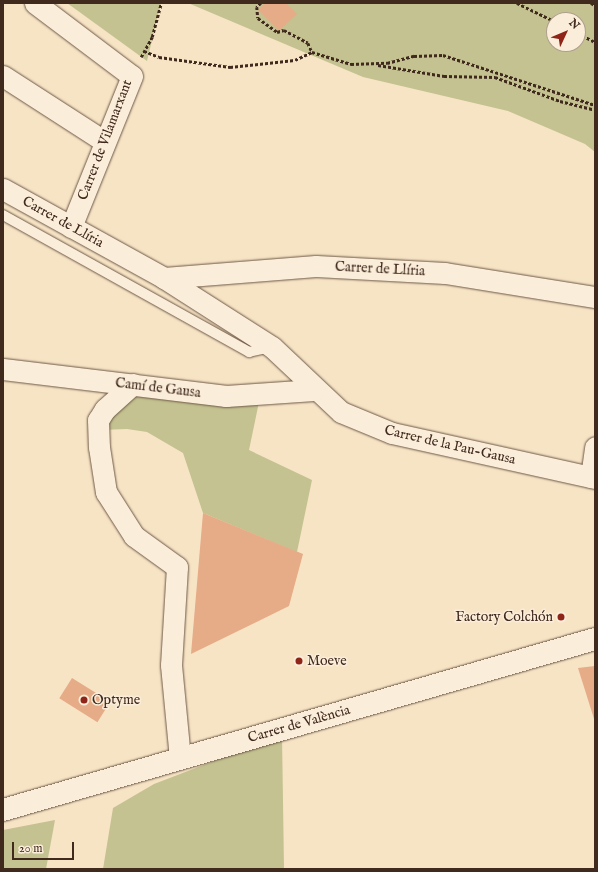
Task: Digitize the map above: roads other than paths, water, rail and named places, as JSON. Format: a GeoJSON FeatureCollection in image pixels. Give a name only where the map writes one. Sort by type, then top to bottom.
{"type":"FeatureCollection","features":[{"type":"Feature","properties":{"kind":"main road","name":"Carrer de València"},"geometry":{"type":"LineString","coordinates":[[3,810],[595,639]]}},
{"type":"Feature","properties":{"kind":"street","name":"Carrer de Vilamarxant"},"geometry":{"type":"LineString","coordinates":[[35,3],[132,76],[104,141],[71,227]]}},
{"type":"Feature","properties":{"kind":"street"},"geometry":{"type":"LineString","coordinates":[[3,76],[104,141]]}},
{"type":"Feature","properties":{"kind":"street","name":"Carrer de Llíria"},"geometry":{"type":"LineString","coordinates":[[3,189],[164,278],[272,347]]}},
{"type":"Feature","properties":{"kind":"street","name":"Carrer de Llíria"},"geometry":{"type":"LineString","coordinates":[[164,278],[316,266],[445,273],[595,297]]}},
{"type":"Feature","properties":{"kind":"street","name":"Carrer de la Pau-Gausa"},"geometry":{"type":"LineString","coordinates":[[272,347],[314,390],[341,412],[392,433],[593,477]]}},
{"type":"Feature","properties":{"kind":"street","name":"Camí de Gausa"},"geometry":{"type":"LineString","coordinates":[[3,369],[226,396],[314,390]]}},
{"type":"Feature","properties":{"kind":"street"},"geometry":{"type":"LineString","coordinates":[[133,384],[105,409],[98,420],[99,447],[106,492],[134,536],[177,567],[171,665],[180,758]]}},
{"type":"Feature","properties":{"kind":"street"},"geometry":{"type":"LineString","coordinates":[[593,477],[595,447]]}},
{"type":"Feature","properties":{"kind":"lane"},"geometry":{"type":"LineString","coordinates":[[3,214],[250,352],[272,347]]}},
{"type":"Feature","properties":{"kind":"place","name":"Factory Colchón"},"geometry":{"type":"Point","coordinates":[561,617]}},
{"type":"Feature","properties":{"kind":"place","name":"Moeve"},"geometry":{"type":"Point","coordinates":[299,661]}},
{"type":"Feature","properties":{"kind":"place","name":"Optyme"},"geometry":{"type":"Point","coordinates":[84,700]}}]}
